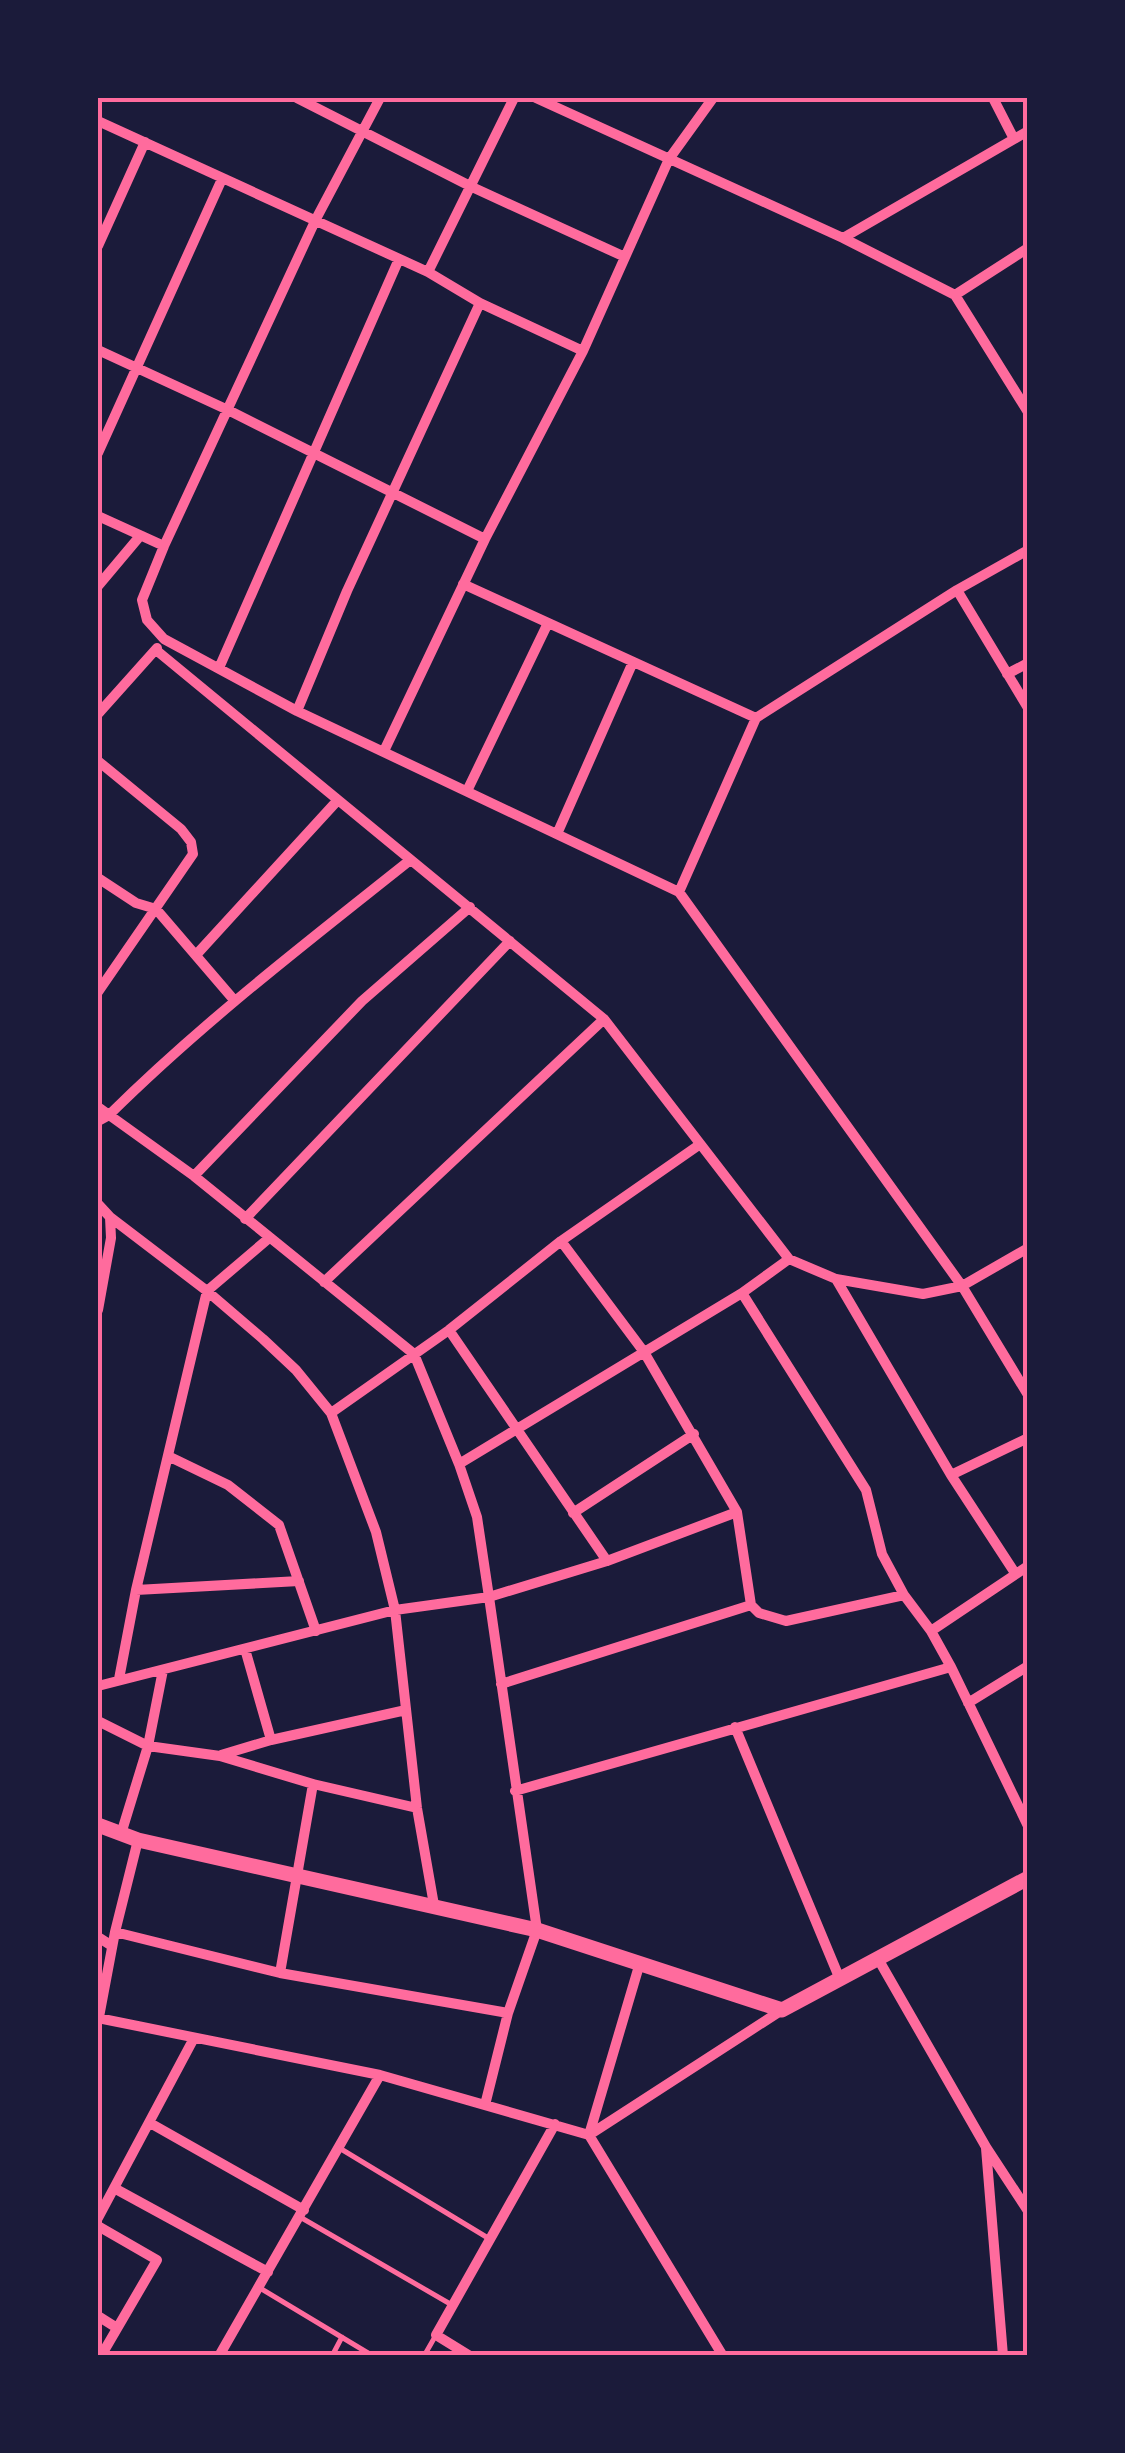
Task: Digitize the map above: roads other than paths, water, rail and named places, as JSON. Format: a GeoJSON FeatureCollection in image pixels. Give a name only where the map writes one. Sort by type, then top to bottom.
{"type":"FeatureCollection","features":[{"type":"Feature","properties":{"kind":"main road"},"geometry":{"type":"LineString","coordinates":[[98,1825],[138,1840],[537,1930],[782,2010],[1028,1878]]}},
{"type":"Feature","properties":{"kind":"street"},"geometry":{"type":"LineString","coordinates":[[297,98],[472,187],[625,256]]}},
{"type":"Feature","properties":{"kind":"street"},"geometry":{"type":"LineString","coordinates":[[380,98],[316,219],[164,546],[142,600],[147,620],[164,639],[298,711],[679,892],[962,1286],[1028,1396]]}},
{"type":"Feature","properties":{"kind":"street"},"geometry":{"type":"LineString","coordinates":[[428,272],[514,98]]}},
{"type":"Feature","properties":{"kind":"street"},"geometry":{"type":"LineString","coordinates":[[536,98],[843,238],[955,294],[1028,412]]}},
{"type":"Feature","properties":{"kind":"street"},"geometry":{"type":"LineString","coordinates":[[384,751],[462,584],[583,351],[668,159],[713,98]]}},
{"type":"Feature","properties":{"kind":"street"},"geometry":{"type":"LineString","coordinates":[[994,98],[1013,137]]}},
{"type":"Feature","properties":{"kind":"street"},"geometry":{"type":"LineString","coordinates":[[98,120],[399,258],[480,304],[583,351]]}},
{"type":"Feature","properties":{"kind":"street"},"geometry":{"type":"LineString","coordinates":[[843,238],[1028,130]]}},
{"type":"Feature","properties":{"kind":"street"},"geometry":{"type":"LineString","coordinates":[[98,246],[145,142]]}},
{"type":"Feature","properties":{"kind":"street"},"geometry":{"type":"LineString","coordinates":[[98,452],[222,179]]}},
{"type":"Feature","properties":{"kind":"street"},"geometry":{"type":"LineString","coordinates":[[955,294],[1028,248]]}},
{"type":"Feature","properties":{"kind":"street"},"geometry":{"type":"LineString","coordinates":[[219,668],[399,258]]}},
{"type":"Feature","properties":{"kind":"street"},"geometry":{"type":"LineString","coordinates":[[298,711],[347,591],[480,304]]}},
{"type":"Feature","properties":{"kind":"street"},"geometry":{"type":"LineString","coordinates":[[98,350],[485,538]]}},
{"type":"Feature","properties":{"kind":"street"},"geometry":{"type":"LineString","coordinates":[[98,516],[164,546]]}},
{"type":"Feature","properties":{"kind":"street"},"geometry":{"type":"LineString","coordinates":[[98,586],[140,536]]}},
{"type":"Feature","properties":{"kind":"street"},"geometry":{"type":"LineString","coordinates":[[679,892],[756,718],[957,590],[1028,550]]}},
{"type":"Feature","properties":{"kind":"street"},"geometry":{"type":"LineString","coordinates":[[462,584],[756,718]]}},
{"type":"Feature","properties":{"kind":"street"},"geometry":{"type":"LineString","coordinates":[[957,590],[1028,708]]}},
{"type":"Feature","properties":{"kind":"street"},"geometry":{"type":"LineString","coordinates":[[468,792],[548,623]]}},
{"type":"Feature","properties":{"kind":"street"},"geometry":{"type":"LineString","coordinates":[[98,714],[164,639]]}},
{"type":"Feature","properties":{"kind":"street"},"geometry":{"type":"LineString","coordinates":[[156,650],[604,1018],[788,1259],[836,1279],[924,1294],[962,1286],[1028,1248]]}},
{"type":"Feature","properties":{"kind":"street"},"geometry":{"type":"LineString","coordinates":[[558,834],[634,662]]}},
{"type":"Feature","properties":{"kind":"street"},"geometry":{"type":"LineString","coordinates":[[1007,674],[1028,663]]}},
{"type":"Feature","properties":{"kind":"street"},"geometry":{"type":"LineString","coordinates":[[98,761],[181,829],[191,842],[193,854],[98,992]]}},
{"type":"Feature","properties":{"kind":"street"},"geometry":{"type":"LineString","coordinates":[[196,954],[337,800]]}},
{"type":"Feature","properties":{"kind":"street"},"geometry":{"type":"LineString","coordinates":[[98,1121],[234,1000],[410,862]]}},
{"type":"Feature","properties":{"kind":"street"},"geometry":{"type":"LineString","coordinates":[[98,878],[136,903],[156,909],[234,1000]]}},
{"type":"Feature","properties":{"kind":"street"},"geometry":{"type":"LineString","coordinates":[[194,1176],[362,1001],[470,907]]}},
{"type":"Feature","properties":{"kind":"street"},"geometry":{"type":"LineString","coordinates":[[244,1219],[510,941]]}},
{"type":"Feature","properties":{"kind":"street"},"geometry":{"type":"LineString","coordinates":[[324,1282],[604,1018]]}},
{"type":"Feature","properties":{"kind":"street"},"geometry":{"type":"LineString","coordinates":[[98,1107],[194,1176],[414,1354],[459,1464],[477,1517],[537,1930],[508,2013],[485,2105]]}},
{"type":"Feature","properties":{"kind":"street"},"geometry":{"type":"LineString","coordinates":[[331,1413],[449,1330],[560,1241],[699,1144]]}},
{"type":"Feature","properties":{"kind":"street"},"geometry":{"type":"LineString","coordinates":[[98,1204],[207,1291],[296,1370],[331,1413],[376,1532],[395,1610],[417,1808],[434,1904]]}},
{"type":"Feature","properties":{"kind":"street"},"geometry":{"type":"LineString","coordinates":[[98,1310],[110,1253],[110,1217]]}},
{"type":"Feature","properties":{"kind":"street"},"geometry":{"type":"LineString","coordinates":[[119,1679],[136,1590],[207,1291],[268,1238]]}},
{"type":"Feature","properties":{"kind":"street"},"geometry":{"type":"LineString","coordinates":[[560,1241],[644,1352],[737,1512],[751,1605],[771,1618],[786,1620],[904,1595]]}},
{"type":"Feature","properties":{"kind":"street"},"geometry":{"type":"LineString","coordinates":[[459,1464],[742,1293],[788,1259]]}},
{"type":"Feature","properties":{"kind":"street"},"geometry":{"type":"LineString","coordinates":[[836,1279],[951,1474],[1015,1573]]}},
{"type":"Feature","properties":{"kind":"street"},"geometry":{"type":"LineString","coordinates":[[742,1293],[866,1490],[882,1554],[952,1667],[1028,1826]]}},
{"type":"Feature","properties":{"kind":"street"},"geometry":{"type":"LineString","coordinates":[[449,1330],[606,1561]]}},
{"type":"Feature","properties":{"kind":"street"},"geometry":{"type":"LineString","coordinates":[[573,1513],[694,1434]]}},
{"type":"Feature","properties":{"kind":"street"},"geometry":{"type":"LineString","coordinates":[[951,1474],[1028,1438]]}},
{"type":"Feature","properties":{"kind":"street"},"geometry":{"type":"LineString","coordinates":[[168,1456],[228,1485],[270,1516],[284,1533],[316,1631]]}},
{"type":"Feature","properties":{"kind":"street"},"geometry":{"type":"LineString","coordinates":[[98,1686],[395,1610],[490,1597],[606,1561],[737,1512]]}},
{"type":"Feature","properties":{"kind":"street"},"geometry":{"type":"LineString","coordinates":[[931,1631],[1028,1566]]}},
{"type":"Feature","properties":{"kind":"street"},"geometry":{"type":"LineString","coordinates":[[136,1590],[299,1581]]}},
{"type":"Feature","properties":{"kind":"street"},"geometry":{"type":"LineString","coordinates":[[502,1684],[751,1605]]}},
{"type":"Feature","properties":{"kind":"street"},"geometry":{"type":"LineString","coordinates":[[246,1649],[271,1740]]}},
{"type":"Feature","properties":{"kind":"street"},"geometry":{"type":"LineString","coordinates":[[968,1703],[1028,1666]]}},
{"type":"Feature","properties":{"kind":"street"},"geometry":{"type":"LineString","coordinates":[[515,1791],[952,1667]]}},
{"type":"Feature","properties":{"kind":"street"},"geometry":{"type":"LineString","coordinates":[[121,1834],[148,1746],[164,1670]]}},
{"type":"Feature","properties":{"kind":"street"},"geometry":{"type":"LineString","coordinates":[[220,1756],[271,1740],[406,1710]]}},
{"type":"Feature","properties":{"kind":"street"},"geometry":{"type":"LineString","coordinates":[[98,1721],[148,1746],[220,1756],[313,1784],[417,1808]]}},
{"type":"Feature","properties":{"kind":"street"},"geometry":{"type":"LineString","coordinates":[[735,1727],[839,1977]]}},
{"type":"Feature","properties":{"kind":"street"},"geometry":{"type":"LineString","coordinates":[[280,1973],[313,1784]]}},
{"type":"Feature","properties":{"kind":"street"},"geometry":{"type":"LineString","coordinates":[[138,1840],[98,2017],[380,2076],[589,2135],[723,2356]]}},
{"type":"Feature","properties":{"kind":"street"},"geometry":{"type":"LineString","coordinates":[[115,1932],[280,1973],[508,2013]]}},
{"type":"Feature","properties":{"kind":"street"},"geometry":{"type":"LineString","coordinates":[[98,1937],[112,1946]]}},
{"type":"Feature","properties":{"kind":"street"},"geometry":{"type":"LineString","coordinates":[[877,1956],[986,2147],[1028,2211]]}},
{"type":"Feature","properties":{"kind":"street"},"geometry":{"type":"LineString","coordinates":[[589,2135],[638,1966]]}},
{"type":"Feature","properties":{"kind":"street"},"geometry":{"type":"LineString","coordinates":[[589,2135],[782,2010]]}},
{"type":"Feature","properties":{"kind":"street"},"geometry":{"type":"LineString","coordinates":[[98,2218],[194,2040]]}},
{"type":"Feature","properties":{"kind":"street"},"geometry":{"type":"LineString","coordinates":[[219,2356],[380,2076]]}},
{"type":"Feature","properties":{"kind":"street"},"geometry":{"type":"LineString","coordinates":[[150,2123],[302,2213]]}},
{"type":"Feature","properties":{"kind":"street"},"geometry":{"type":"LineString","coordinates":[[470,2356],[436,2335],[555,2124]]}},
{"type":"Feature","properties":{"kind":"street"},"geometry":{"type":"LineString","coordinates":[[986,2147],[1002,2356]]}},
{"type":"Feature","properties":{"kind":"street"},"geometry":{"type":"LineString","coordinates":[[114,2188],[268,2272]]}},
{"type":"Feature","properties":{"kind":"street"},"geometry":{"type":"LineString","coordinates":[[98,2226],[157,2260],[100,2356]]}},
{"type":"Feature","properties":{"kind":"street"},"geometry":{"type":"LineString","coordinates":[[98,2316],[117,2328]]}},
{"type":"Feature","properties":{"kind":"lane"},"geometry":{"type":"LineString","coordinates":[[339,2147],[488,2238]]}},
{"type":"Feature","properties":{"kind":"lane"},"geometry":{"type":"LineString","coordinates":[[302,2213],[452,2304]]}},
{"type":"Feature","properties":{"kind":"lane"},"geometry":{"type":"LineString","coordinates":[[259,2287],[374,2356]]}},
{"type":"Feature","properties":{"kind":"lane"},"geometry":{"type":"LineString","coordinates":[[424,2356],[436,2335]]}},
{"type":"Feature","properties":{"kind":"lane"},"geometry":{"type":"LineString","coordinates":[[332,2356],[342,2337]]}}]}
